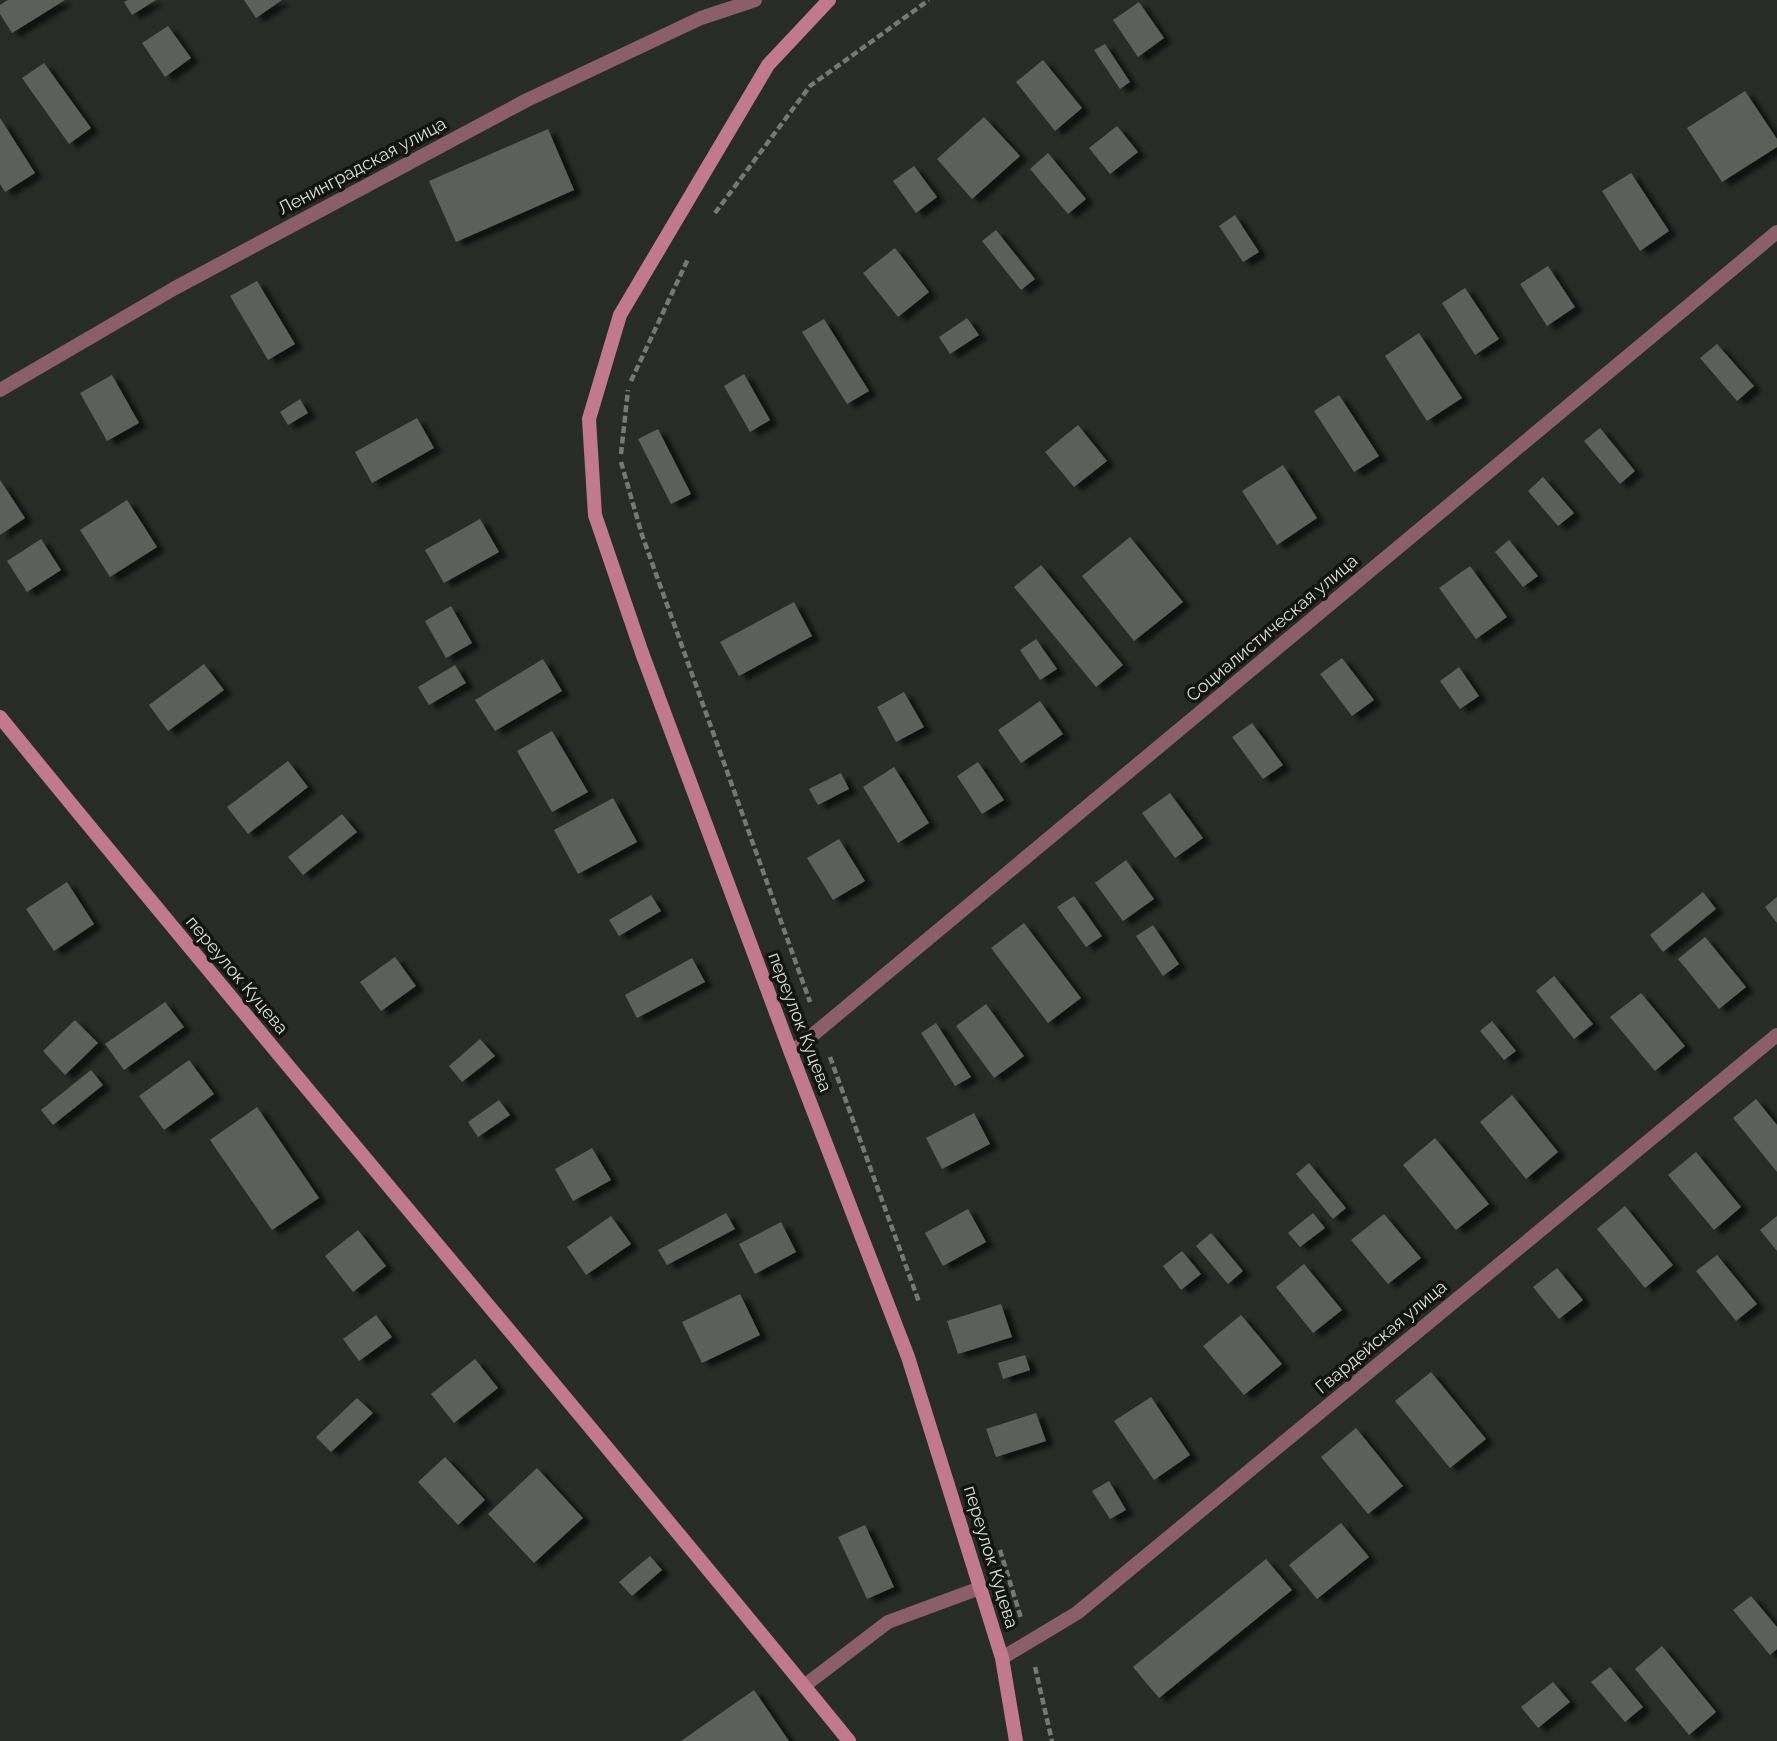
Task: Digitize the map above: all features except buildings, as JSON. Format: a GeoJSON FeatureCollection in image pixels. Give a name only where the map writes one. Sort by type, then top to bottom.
{"type":"FeatureCollection","features":[{"type":"Feature","properties":{"kind":"street","name":"Ленинградская улица"},"geometry":{"type":"LineString","coordinates":[[0,390],[175,288],[527,100],[701,18],[755,0]]}},
{"type":"Feature","properties":{"kind":"street","name":"переулок Куцева"},"geometry":{"type":"LineString","coordinates":[[829,0],[768,65],[620,315],[589,419],[595,515],[642,653],[908,1357],[1002,1658],[1016,1741]]}},
{"type":"Feature","properties":{"kind":"street","name":"Социалистическая улица"},"geometry":{"type":"LineString","coordinates":[[791,1053],[1777,232]]}},
{"type":"Feature","properties":{"kind":"street","name":"переулок Куцева"},"geometry":{"type":"LineString","coordinates":[[0,717],[141,890],[636,1479],[849,1741]]}},
{"type":"Feature","properties":{"kind":"street","name":"Гвардейская улица"},"geometry":{"type":"LineString","coordinates":[[1002,1658],[1077,1613],[1777,1035]]}},
{"type":"Feature","properties":{"kind":"street"},"geometry":{"type":"LineString","coordinates":[[804,1686],[888,1622],[980,1588]]}},
{"type":"Feature","properties":{"kind":"path"},"geometry":{"type":"LineString","coordinates":[[709,220],[810,86],[929,0]]}},
{"type":"Feature","properties":{"kind":"path"},"geometry":{"type":"LineString","coordinates":[[690,255],[629,387],[620,459],[647,548],[922,1312]]}},
{"type":"Feature","properties":{"kind":"path"},"geometry":{"type":"LineString","coordinates":[[997,1540],[1029,1641],[1052,1741]]}}]}
